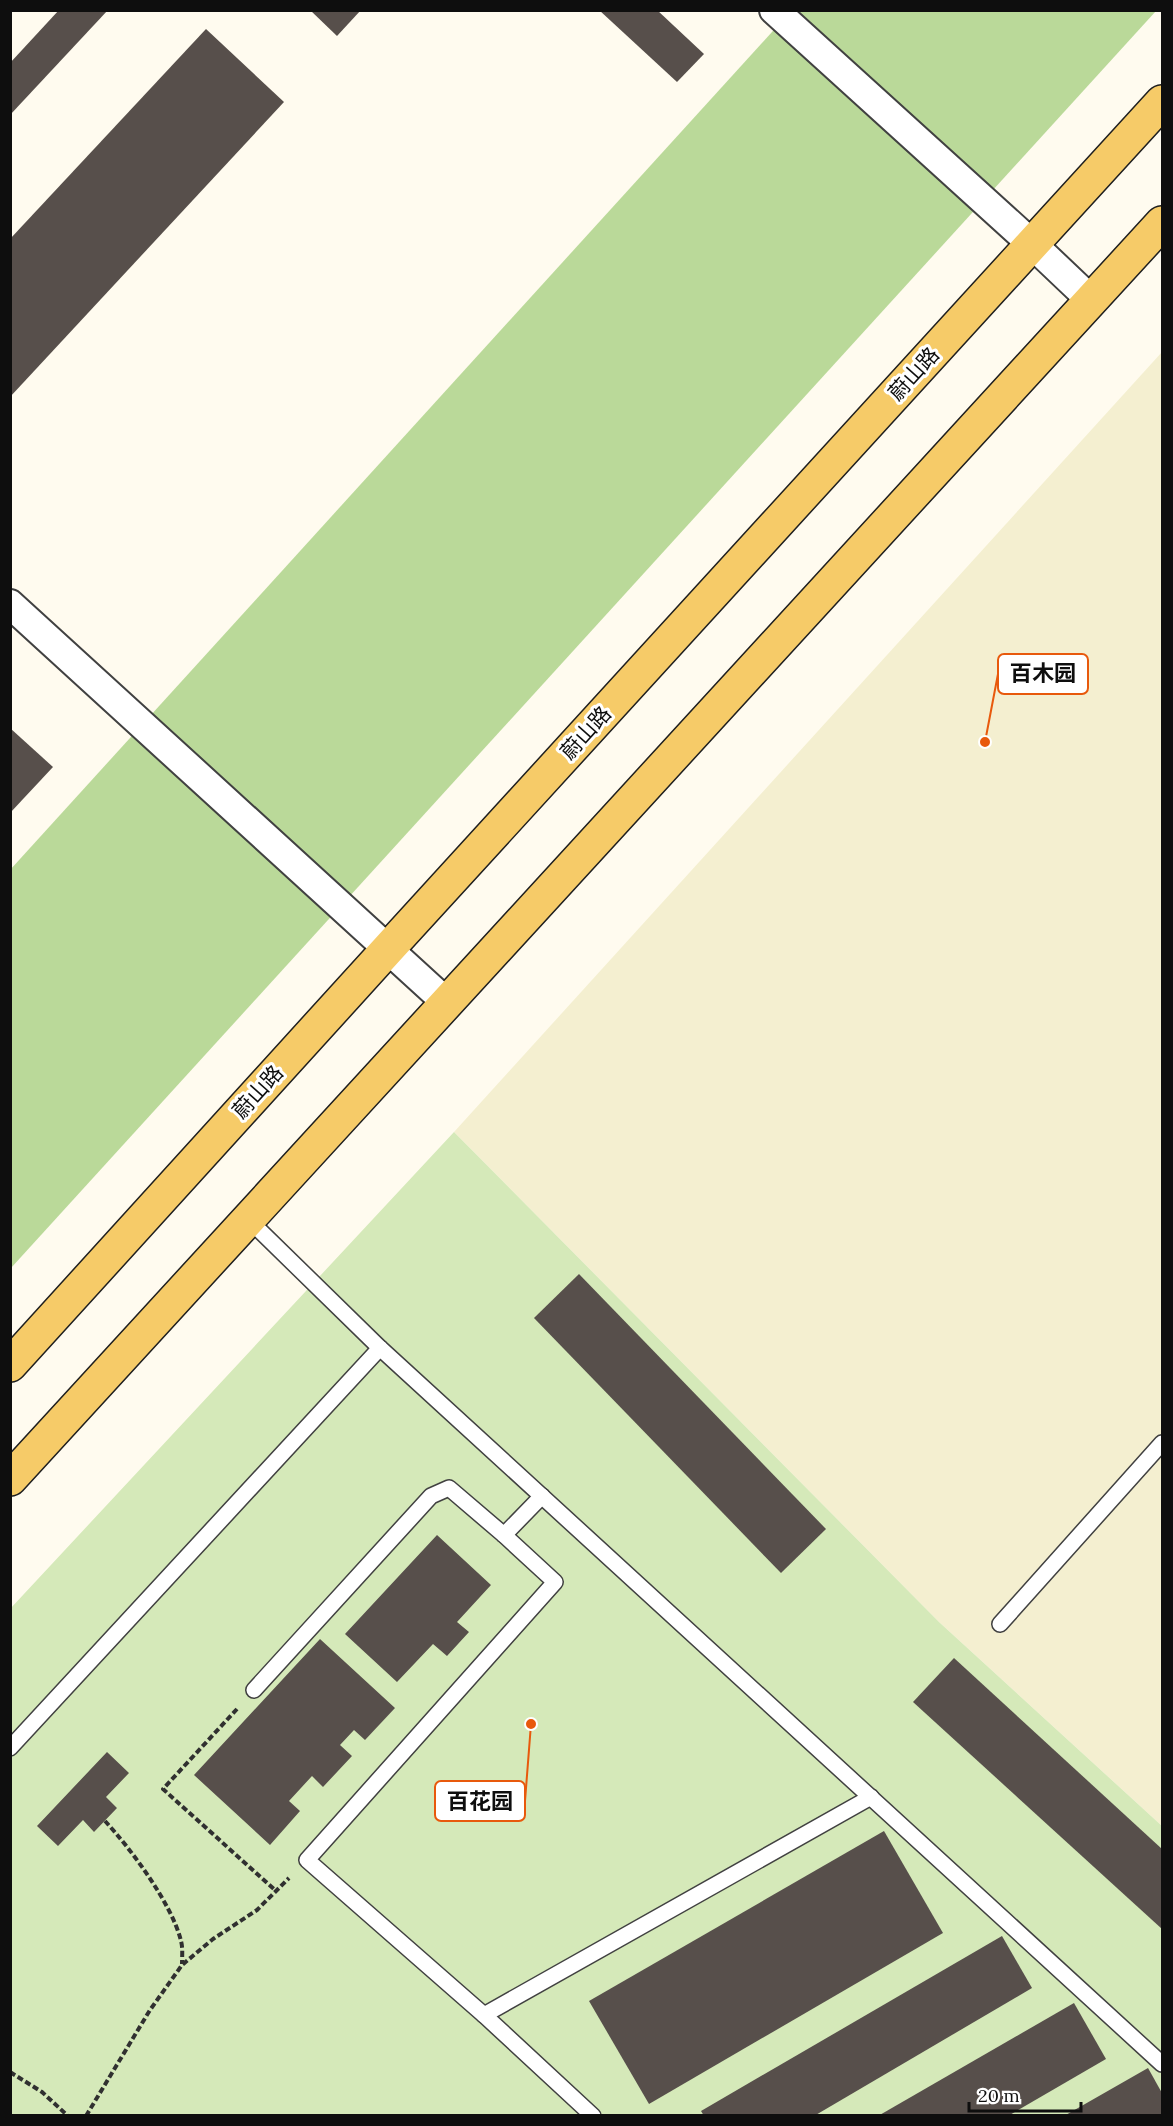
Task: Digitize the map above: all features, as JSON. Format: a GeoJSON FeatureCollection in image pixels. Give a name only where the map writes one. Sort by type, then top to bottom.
{"type":"FeatureCollection","features":[{"type":"Feature","properties":{"kind":"main road","name":"蔚山路"},"geometry":{"type":"LineString","coordinates":[[10,1365],[1162,102]]}},
{"type":"Feature","properties":{"kind":"main road"},"geometry":{"type":"LineString","coordinates":[[10,1479],[1162,223]]}},
{"type":"Feature","properties":{"kind":"street"},"geometry":{"type":"LineString","coordinates":[[774,10],[1092,301]]}},
{"type":"Feature","properties":{"kind":"street"},"geometry":{"type":"LineString","coordinates":[[10,604],[447,1003]]}},
{"type":"Feature","properties":{"kind":"lane"},"geometry":{"type":"LineString","coordinates":[[248,1219],[380,1348],[1162,2064]]}},
{"type":"Feature","properties":{"kind":"lane"},"geometry":{"type":"LineString","coordinates":[[10,1748],[380,1348]]}},
{"type":"Feature","properties":{"kind":"lane"},"geometry":{"type":"LineString","coordinates":[[1000,1624],[1162,1443]]}},
{"type":"Feature","properties":{"kind":"lane"},"geometry":{"type":"LineString","coordinates":[[254,1690],[431,1496],[450,1488],[555,1582],[307,1860],[593,2115]]}},
{"type":"Feature","properties":{"kind":"lane"},"geometry":{"type":"LineString","coordinates":[[504,1535],[542,1496]]}},
{"type":"Feature","properties":{"kind":"lane"},"geometry":{"type":"LineString","coordinates":[[483,2015],[870,1797]]}},
{"type":"Feature","properties":{"kind":"path"},"geometry":{"type":"LineString","coordinates":[[254,1690],[163,1789],[276,1891]]}},
{"type":"Feature","properties":{"kind":"path"},"geometry":{"type":"LineString","coordinates":[[105,1821],[129,1846],[171,1916],[182,1942],[182,1965]]}},
{"type":"Feature","properties":{"kind":"path"},"geometry":{"type":"LineString","coordinates":[[86,2115],[150,2010],[182,1965],[213,1939],[257,1910],[307,1860]]}},
{"type":"Feature","properties":{"kind":"path"},"geometry":{"type":"LineString","coordinates":[[10,2072],[42,2092],[68,2115]]}},
{"type":"Feature","properties":{"kind":"shaded area"},"geometry":{"type":"Polygon","coordinates":[[[1162,352],[1162,1826],[939,1622],[454,1132],[1162,352]]]}},
{"type":"Feature","properties":{"kind":"green space"},"geometry":{"type":"Polygon","coordinates":[[[791,11],[1156,11],[11,1268],[10,870],[791,11]]]}},
{"type":"Feature","properties":{"kind":"green space"},"geometry":{"type":"Polygon","coordinates":[[[454,1132],[939,1622],[1162,1826],[1162,2115],[11,2115],[10,1609],[454,1132]]]}},
{"type":"Feature","properties":{"kind":"building"},"geometry":{"type":"Polygon","coordinates":[[[59,10],[108,10],[10,115],[10,63],[59,10]]]}},
{"type":"Feature","properties":{"kind":"building"},"geometry":{"type":"Polygon","coordinates":[[[310,10],[361,10],[337,36],[310,10]]]}},
{"type":"Feature","properties":{"kind":"building"},"geometry":{"type":"Polygon","coordinates":[[[599,10],[657,10],[704,54],[677,82],[599,10]]]}},
{"type":"Feature","properties":{"kind":"building"},"geometry":{"type":"Polygon","coordinates":[[[206,29],[284,102],[10,397],[10,239],[206,29]]]}},
{"type":"Feature","properties":{"kind":"building"},"geometry":{"type":"Polygon","coordinates":[[[10,728],[53,767],[10,813],[10,728]]]}},
{"type":"Feature","properties":{"kind":"building"},"geometry":{"type":"Polygon","coordinates":[[[579,1274],[826,1529],[781,1573],[534,1318],[579,1274]]]}},
{"type":"Feature","properties":{"kind":"building"},"geometry":{"type":"Polygon","coordinates":[[[437,1535],[491,1585],[457,1622],[469,1632],[447,1656],[433,1644],[397,1682],[345,1634],[437,1535]]]}},
{"type":"Feature","properties":{"kind":"building"},"geometry":{"type":"Polygon","coordinates":[[[320,1639],[395,1708],[365,1740],[354,1730],[340,1745],[352,1756],[323,1787],[312,1776],[289,1801],[300,1811],[270,1845],[194,1775],[320,1639]]]}},
{"type":"Feature","properties":{"kind":"building"},"geometry":{"type":"Polygon","coordinates":[[[954,1658],[1162,1849],[1162,1929],[913,1702],[954,1658]]]}},
{"type":"Feature","properties":{"kind":"building"},"geometry":{"type":"Polygon","coordinates":[[[107,1752],[129,1773],[106,1797],[117,1808],[94,1832],[83,1820],[58,1846],[37,1826],[107,1752]]]}},
{"type":"Feature","properties":{"kind":"building"},"geometry":{"type":"Polygon","coordinates":[[[884,1831],[943,1933],[649,2104],[589,2001],[884,1831]]]}},
{"type":"Feature","properties":{"kind":"building"},"geometry":{"type":"Polygon","coordinates":[[[1002,1936],[1032,1988],[814,2116],[704,2116],[701,2111],[1002,1936]]]}},
{"type":"Feature","properties":{"kind":"building"},"geometry":{"type":"Polygon","coordinates":[[[1074,2003],[1106,2059],[1008,2116],[878,2116],[1074,2003]]]}},
{"type":"Feature","properties":{"kind":"building"},"geometry":{"type":"Polygon","coordinates":[[[1148,2068],[1162,2093],[1162,2116],[1064,2116],[1148,2068]]]}},
{"type":"Feature","properties":{"kind":"place","name":"百木园"},"geometry":{"type":"Point","coordinates":[985,742]}},
{"type":"Feature","properties":{"kind":"place","name":"百花园"},"geometry":{"type":"Point","coordinates":[531,1724]}}]}
